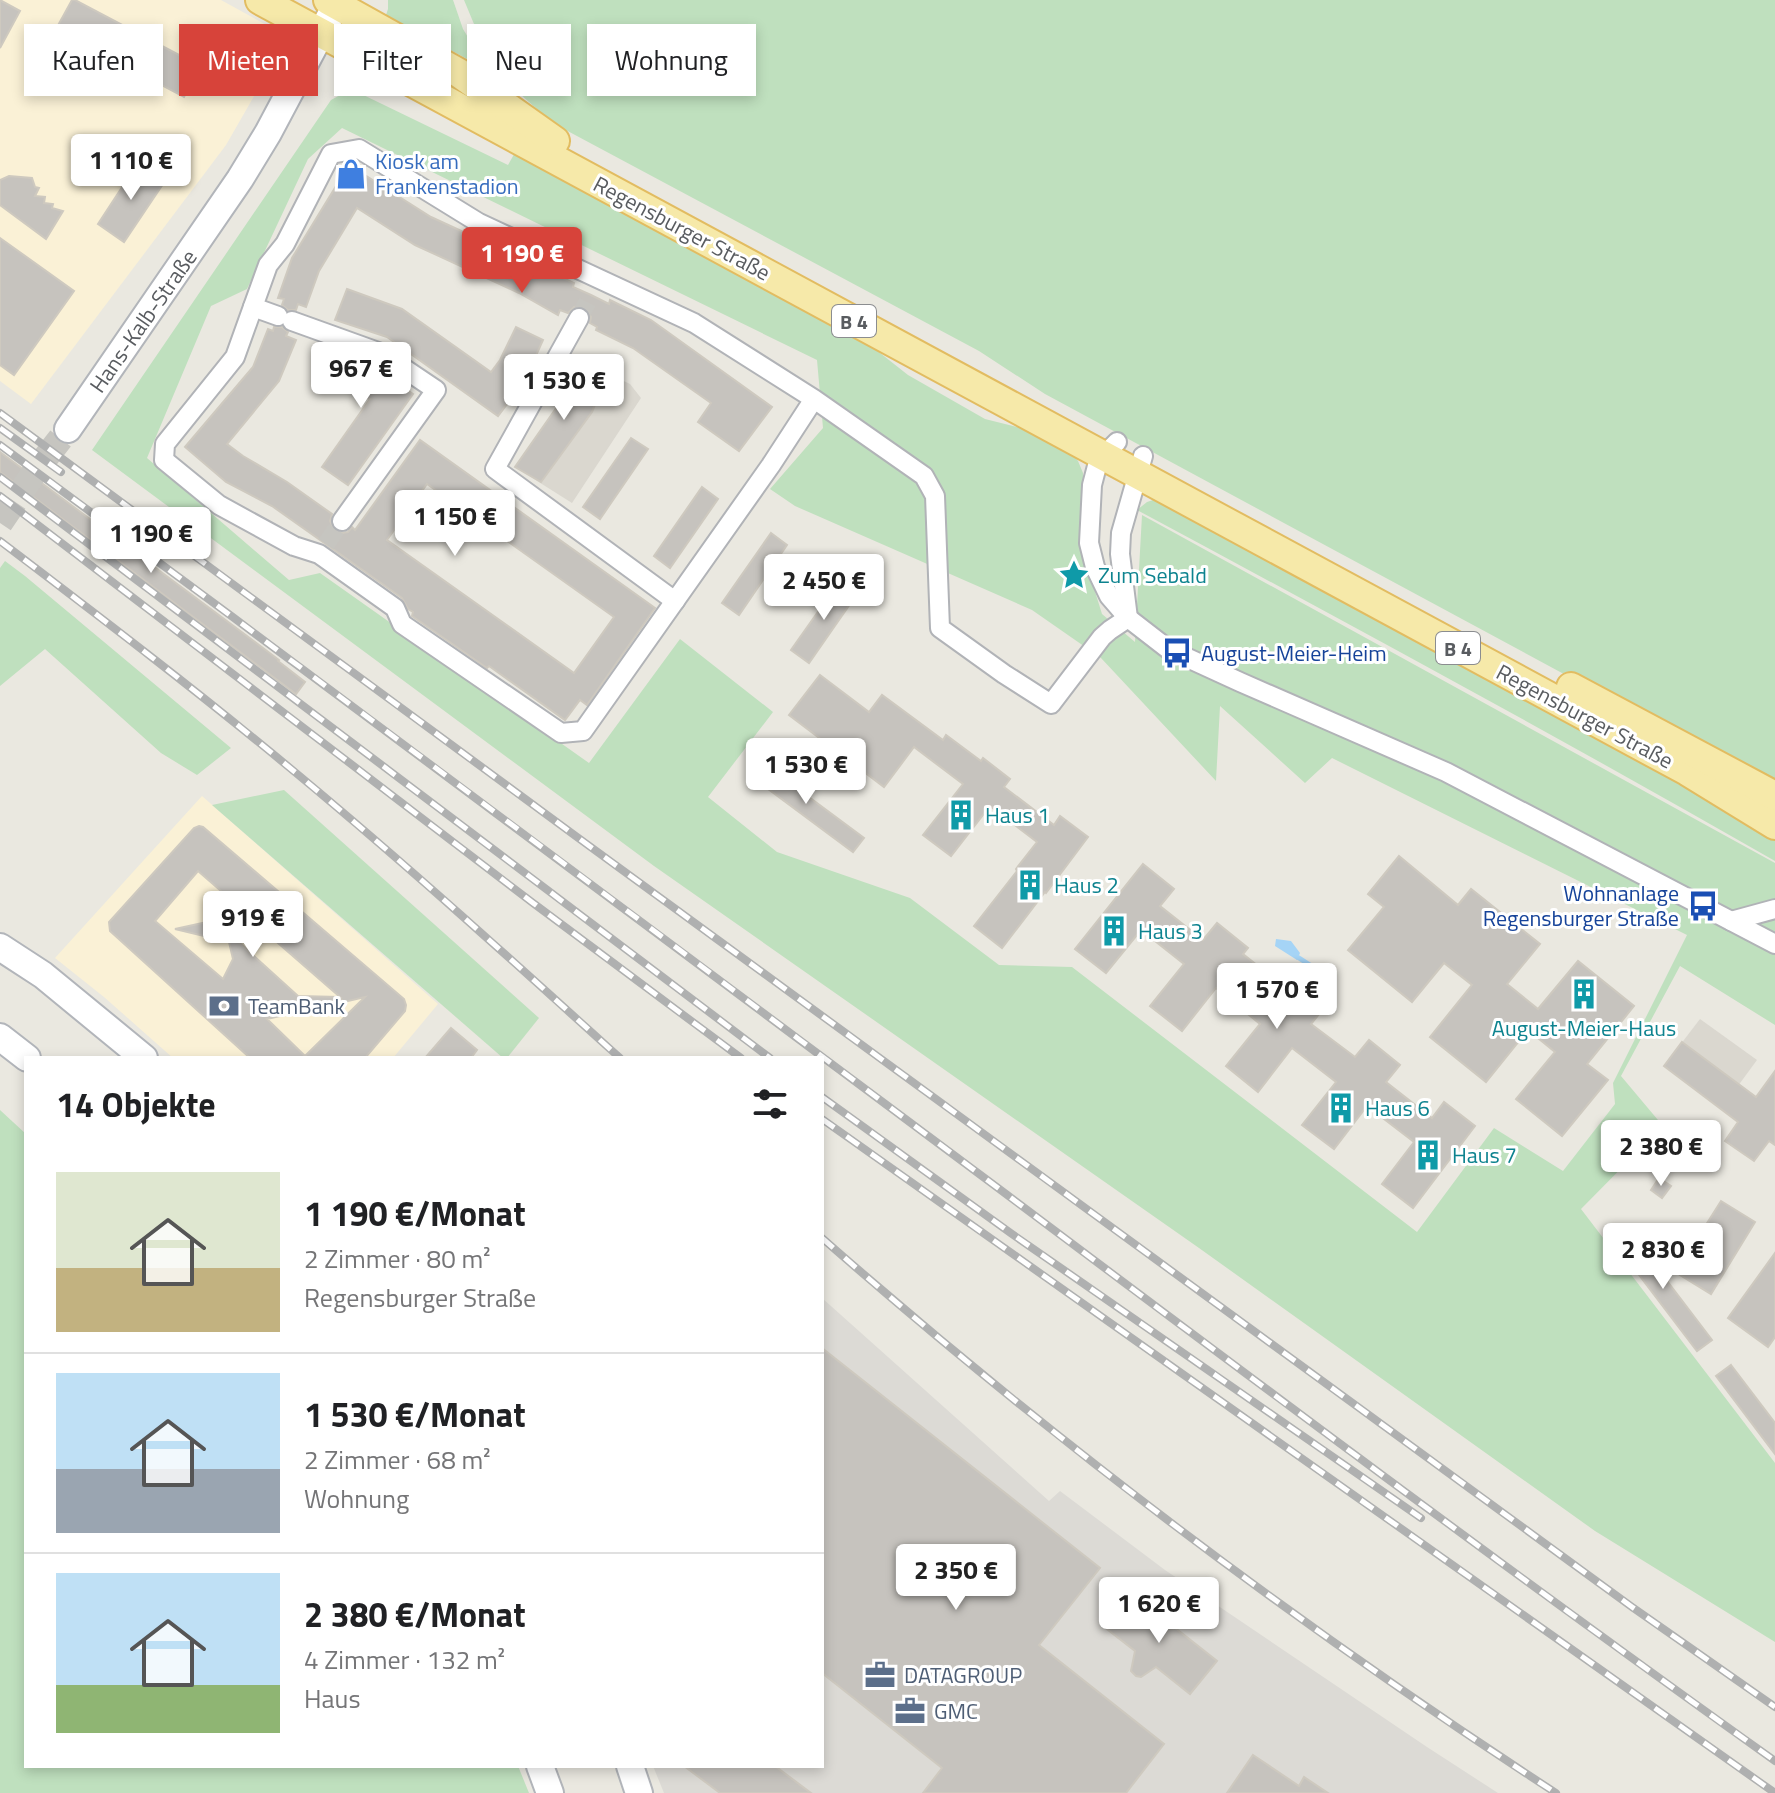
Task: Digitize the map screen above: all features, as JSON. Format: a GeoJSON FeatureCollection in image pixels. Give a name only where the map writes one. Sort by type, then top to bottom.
{"type":"FeatureCollection","features":[{"type":"Feature","properties":{"kind":"main road","name":"Regensburger Straße"},"geometry":{"type":"LineString","coordinates":[[260,0],[1110,449]]}},
{"type":"Feature","properties":{"kind":"main road","name":"Regensburger Straße"},"geometry":{"type":"LineString","coordinates":[[334,2],[448,66],[489,92],[541,133],[1687,771],[1775,825]]}},
{"type":"Feature","properties":{"kind":"main road","name":"Hans-Kalb-Straße"},"geometry":{"type":"LineString","coordinates":[[68,429],[240,179],[322,33],[334,2]]}},
{"type":"Feature","properties":{"kind":"main road","name":"B 4"},"geometry":{"type":"LineString","coordinates":[[1141,466],[1775,796]]}},
{"type":"Feature","properties":{"kind":"main road"},"geometry":{"type":"LineString","coordinates":[[0,947],[54,984],[142,1056]]}},
{"type":"Feature","properties":{"kind":"main road"},"geometry":{"type":"LineString","coordinates":[[0,1037],[24,1056]]}},
{"type":"Feature","properties":{"kind":"main road"},"geometry":{"type":"LineString","coordinates":[[541,1768],[550,1793]]}},
{"type":"Feature","properties":{"kind":"main road"},"geometry":{"type":"LineString","coordinates":[[631,1768],[639,1793]]}},
{"type":"Feature","properties":{"kind":"street"},"geometry":{"type":"LineString","coordinates":[[814,399],[583,731],[561,733],[402,624],[395,608],[323,549],[294,546],[219,505],[164,460],[165,444],[235,357],[268,265],[285,244],[331,154],[359,149],[479,223],[595,288],[694,323],[795,385],[924,476],[935,496],[940,628],[1051,704],[1102,637],[1128,618]]}},
{"type":"Feature","properties":{"kind":"street"},"geometry":{"type":"LineString","coordinates":[[253,307],[381,353],[436,390],[342,521]]}},
{"type":"Feature","properties":{"kind":"street"},"geometry":{"type":"LineString","coordinates":[[579,318],[495,469],[675,601]]}},
{"type":"Feature","properties":{"kind":"street"},"geometry":{"type":"LineString","coordinates":[[1110,449],[1097,466],[1092,485],[1089,543],[1095,567],[1109,596],[1128,618],[1168,649],[1446,772],[1775,944]]}},
{"type":"Feature","properties":{"kind":"street"},"geometry":{"type":"LineString","coordinates":[[1128,618],[1120,554],[1124,520],[1141,466]]}},
{"type":"Feature","properties":{"kind":"street"},"geometry":{"type":"LineString","coordinates":[[1731,921],[1775,909]]}},
{"type":"Feature","properties":{"kind":"shaded area"},"geometry":{"type":"Polygon","coordinates":[[[0,0],[221,0],[264,24],[179,24],[179,96],[254,96],[226,145],[31,404],[0,381],[0,0]]]}},
{"type":"Feature","properties":{"kind":"shaded area"},"geometry":{"type":"Polygon","coordinates":[[[582,361],[630,384],[641,398],[572,503],[515,467],[559,404],[582,361]]]}},
{"type":"Feature","properties":{"kind":"shaded area"},"geometry":{"type":"Polygon","coordinates":[[[202,796],[438,1004],[395,1056],[171,1056],[55,958],[202,796]]]}},
{"type":"Feature","properties":{"kind":"shaded area"},"geometry":{"type":"Polygon","coordinates":[[[1700,1019],[1757,1060],[1721,1109],[1664,1066],[1700,1019]]]}},
{"type":"Feature","properties":{"kind":"shaded area"},"geometry":{"type":"Polygon","coordinates":[[[824,1300],[1049,1501],[1060,1491],[1165,1570],[1498,1793],[664,1793],[654,1768],[824,1768],[824,1300]]]}},
{"type":"Feature","properties":{"kind":"green space"},"geometry":{"type":"Polygon","coordinates":[[[388,0],[453,0],[467,36],[467,59],[451,50],[451,24],[403,24],[386,15],[388,0]]]}},
{"type":"Feature","properties":{"kind":"green space"},"geometry":{"type":"Polygon","coordinates":[[[464,0],[1775,0],[1775,788],[1045,394],[979,351],[562,128],[523,96],[571,96],[571,24],[474,24],[464,0]]]}},
{"type":"Feature","properties":{"kind":"green space"},"geometry":{"type":"Polygon","coordinates":[[[338,96],[365,96],[508,165],[517,149],[861,338],[908,375],[985,419],[1033,431],[1073,455],[1083,473],[1083,553],[1102,614],[1135,642],[1142,515],[1775,863],[1775,1025],[1680,966],[1621,1076],[1663,1126],[1581,1209],[1775,1463],[1775,1642],[1595,1531],[1199,1248],[654,866],[92,450],[331,100],[338,96]],[[342,128],[308,159],[247,289],[211,306],[147,458],[289,580],[320,573],[589,763],[680,639],[773,712],[708,797],[777,852],[910,898],[999,965],[1072,967],[1417,1232],[1494,1128],[1563,1171],[1615,1104],[1613,1083],[1687,935],[1332,758],[1305,783],[1220,706],[1216,781],[1101,658],[1032,610],[795,506],[770,489],[823,428],[817,360],[342,128]]]}},
{"type":"Feature","properties":{"kind":"green space"},"geometry":{"type":"Polygon","coordinates":[[[1156,499],[1167,502],[1775,835],[1775,861],[1537,727],[1137,510],[1156,499]]]}},
{"type":"Feature","properties":{"kind":"green space"},"geometry":{"type":"Polygon","coordinates":[[[5,561],[231,748],[197,775],[161,753],[45,649],[0,686],[0,568],[5,561]]]}},
{"type":"Feature","properties":{"kind":"green space"},"geometry":{"type":"Polygon","coordinates":[[[284,790],[539,1018],[509,1056],[501,1056],[212,805],[284,790]]]}},
{"type":"Feature","properties":{"kind":"green space"},"geometry":{"type":"Polygon","coordinates":[[[0,1110],[24,1132],[24,1768],[519,1768],[529,1793],[0,1793],[0,1110]]]}},
{"type":"Feature","properties":{"kind":"water"},"geometry":{"type":"Polygon","coordinates":[[[1276,939],[1291,941],[1300,953],[1297,960],[1275,946],[1276,939]]]}},
{"type":"Feature","properties":{"kind":"building"},"geometry":{"type":"Polygon","coordinates":[[[0,0],[20,11],[0,48],[0,0]]]}},
{"type":"Feature","properties":{"kind":"building"},"geometry":{"type":"Polygon","coordinates":[[[72,0],[75,0],[120,24],[59,24],[72,0]]]}},
{"type":"Feature","properties":{"kind":"building"},"geometry":{"type":"Polygon","coordinates":[[[163,46],[179,55],[179,94],[163,86],[163,46]]]}},
{"type":"Feature","properties":{"kind":"building"},"geometry":{"type":"Polygon","coordinates":[[[138,163],[165,181],[124,242],[98,224],[138,163]]]}},
{"type":"Feature","properties":{"kind":"building"},"geometry":{"type":"Polygon","coordinates":[[[349,165],[431,217],[574,283],[573,287],[609,304],[610,300],[651,320],[772,407],[739,451],[698,422],[711,403],[633,348],[596,330],[585,308],[574,307],[568,313],[560,310],[558,315],[519,293],[415,245],[357,208],[319,271],[306,307],[298,304],[296,310],[288,310],[282,305],[284,299],[278,298],[292,258],[349,165]]]}},
{"type":"Feature","properties":{"kind":"building"},"geometry":{"type":"Polygon","coordinates":[[[9,176],[32,178],[35,187],[39,188],[35,196],[45,197],[44,203],[53,204],[52,208],[63,211],[46,239],[0,205],[0,180],[9,176]]]}},
{"type":"Feature","properties":{"kind":"building"},"geometry":{"type":"Polygon","coordinates":[[[0,238],[74,291],[14,375],[0,365],[0,238]]]}},
{"type":"Feature","properties":{"kind":"building"},"geometry":{"type":"Polygon","coordinates":[[[347,289],[402,309],[491,372],[516,327],[543,340],[525,380],[498,416],[387,337],[335,320],[347,289]]]}},
{"type":"Feature","properties":{"kind":"building"},"geometry":{"type":"Polygon","coordinates":[[[274,327],[282,327],[288,332],[286,336],[296,340],[279,381],[227,444],[332,514],[330,521],[334,530],[348,532],[352,527],[355,530],[420,440],[655,608],[587,705],[580,700],[565,720],[412,616],[413,612],[402,598],[272,506],[226,482],[185,447],[253,367],[268,329],[273,331],[274,327]],[[427,484],[387,540],[574,673],[614,617],[427,484]]]}},
{"type":"Feature","properties":{"kind":"building"},"geometry":{"type":"Polygon","coordinates":[[[325,349],[372,366],[413,394],[348,485],[322,467],[370,399],[314,379],[325,349]]]}},
{"type":"Feature","properties":{"kind":"building"},"geometry":{"type":"Polygon","coordinates":[[[582,361],[608,373],[592,412],[541,482],[515,467],[559,404],[582,361]]]}},
{"type":"Feature","properties":{"kind":"building"},"geometry":{"type":"Polygon","coordinates":[[[631,438],[648,449],[600,519],[583,507],[631,438]]]}},
{"type":"Feature","properties":{"kind":"building"},"geometry":{"type":"Polygon","coordinates":[[[0,452],[279,660],[305,682],[296,694],[0,472],[0,452]]]}},
{"type":"Feature","properties":{"kind":"building"},"geometry":{"type":"Polygon","coordinates":[[[702,487],[718,499],[670,568],[654,556],[702,487]]]}},
{"type":"Feature","properties":{"kind":"building"},"geometry":{"type":"Polygon","coordinates":[[[771,533],[787,545],[739,615],[722,603],[771,533]]]}},
{"type":"Feature","properties":{"kind":"building"},"geometry":{"type":"Polygon","coordinates":[[[839,582],[857,594],[809,663],[791,650],[839,582]]]}},
{"type":"Feature","properties":{"kind":"building"},"geometry":{"type":"Polygon","coordinates":[[[820,675],[869,712],[882,695],[943,740],[946,735],[981,761],[983,758],[1010,779],[1004,787],[1054,825],[1060,816],[1088,837],[1002,948],[974,926],[1037,842],[990,806],[951,856],[923,835],[963,784],[914,747],[884,787],[789,715],[820,675]]]}},
{"type":"Feature","properties":{"kind":"building"},"geometry":{"type":"Polygon","coordinates":[[[759,760],[864,838],[853,852],[748,774],[759,760]]]}},
{"type":"Feature","properties":{"kind":"building"},"geometry":{"type":"Polygon","coordinates":[[[203,827],[404,999],[405,1011],[367,1056],[305,1056],[248,1056],[110,931],[109,922],[194,828],[203,827]],[[198,871],[155,921],[223,979],[233,959],[229,942],[175,929],[207,922],[236,904],[198,871]],[[239,909],[222,927],[298,996],[340,997],[239,909]],[[365,997],[344,1002],[341,999],[341,1002],[267,1019],[305,1056],[365,997]]]}},
{"type":"Feature","properties":{"kind":"building","name":"August-Meier-Haus"},"geometry":{"type":"Polygon","coordinates":[[[1399,856],[1458,905],[1471,889],[1540,944],[1507,984],[1538,1009],[1578,961],[1634,1006],[1587,1064],[1608,1080],[1562,1136],[1516,1099],[1555,1052],[1528,1030],[1486,1082],[1430,1037],[1472,985],[1444,963],[1412,1002],[1348,950],[1384,907],[1368,894],[1399,856]]]}},
{"type":"Feature","properties":{"kind":"building"},"geometry":{"type":"Polygon","coordinates":[[[1143,864],[1174,889],[1160,906],[1203,940],[1217,923],[1248,948],[1243,954],[1287,989],[1292,983],[1324,1008],[1311,1024],[1355,1057],[1369,1040],[1400,1065],[1386,1082],[1432,1118],[1444,1102],[1475,1126],[1413,1208],[1382,1184],[1414,1142],[1367,1106],[1334,1149],[1302,1125],[1336,1082],[1292,1048],[1258,1092],[1226,1066],[1260,1024],[1216,988],[1182,1031],[1150,1006],[1184,964],[1141,930],[1106,973],[1075,949],[1143,864]]]}},
{"type":"Feature","properties":{"kind":"building"},"geometry":{"type":"Polygon","coordinates":[[[451,1028],[477,1050],[472,1056],[427,1056],[451,1028]]]}},
{"type":"Feature","properties":{"kind":"building"},"geometry":{"type":"Polygon","coordinates":[[[1682,1042],[1756,1097],[1775,1071],[1775,1145],[1769,1141],[1754,1161],[1725,1141],[1738,1122],[1664,1066],[1682,1042]]]}},
{"type":"Feature","properties":{"kind":"building"},"geometry":{"type":"Polygon","coordinates":[[[1659,1178],[1671,1186],[1662,1198],[1651,1190],[1659,1178]]]}},
{"type":"Feature","properties":{"kind":"building"},"geometry":{"type":"Polygon","coordinates":[[[1721,1201],[1755,1222],[1711,1294],[1649,1256],[1668,1239],[1685,1258],[1721,1201]]]}},
{"type":"Feature","properties":{"kind":"building"},"geometry":{"type":"Polygon","coordinates":[[[1629,1231],[1712,1340],[1697,1351],[1614,1242],[1629,1231]]]}},
{"type":"Feature","properties":{"kind":"building"},"geometry":{"type":"Polygon","coordinates":[[[1775,1253],[1775,1337],[1768,1347],[1728,1318],[1775,1253]]]}},
{"type":"Feature","properties":{"kind":"building"},"geometry":{"type":"Polygon","coordinates":[[[824,1350],[1100,1568],[1039,1645],[1164,1744],[1126,1793],[923,1793],[942,1768],[824,1675],[824,1350]]]}},
{"type":"Feature","properties":{"kind":"building"},"geometry":{"type":"Polygon","coordinates":[[[1731,1365],[1775,1423],[1775,1454],[1716,1376],[1731,1365]]]}},
{"type":"Feature","properties":{"kind":"building"},"geometry":{"type":"Polygon","coordinates":[[[1131,1593],[1217,1661],[1190,1694],[1156,1667],[1141,1677],[1136,1676],[1131,1671],[1135,1651],[1103,1626],[1131,1593]]]}},
{"type":"Feature","properties":{"kind":"building"},"geometry":{"type":"Polygon","coordinates":[[[1253,1755],[1299,1786],[1304,1777],[1328,1793],[1227,1793],[1253,1755]]]}},
{"type":"Feature","properties":{"kind":"building"},"geometry":{"type":"Polygon","coordinates":[[[687,1768],[778,1768],[811,1793],[720,1793],[687,1768]]]}},
{"type":"Feature","properties":{"kind":"waterway"},"geometry":{"type":"LineString","coordinates":[[1299,958],[1313,967]]}},
{"type":"Feature","properties":{"kind":"tunnel"},"geometry":{"type":"LineString","coordinates":[[579,318],[591,295]]}},
{"type":"Feature","properties":{"kind":"tunnel"},"geometry":{"type":"LineString","coordinates":[[0,523],[68,429]]}},
{"type":"Feature","properties":{"kind":"tunnel"},"geometry":{"type":"LineString","coordinates":[[326,544],[342,521]]}},
{"type":"Feature","properties":{"kind":"railway"},"geometry":{"type":"LineString","coordinates":[[0,413],[1632,1607],[1775,1707]]}},
{"type":"Feature","properties":{"kind":"railway"},"geometry":{"type":"LineString","coordinates":[[0,428],[61,472]]}},
{"type":"Feature","properties":{"kind":"railway"},"geometry":{"type":"LineString","coordinates":[[0,445],[821,1056]]}},
{"type":"Feature","properties":{"kind":"railway"},"geometry":{"type":"LineString","coordinates":[[0,477],[767,1056]]}},
{"type":"Feature","properties":{"kind":"railway"},"geometry":{"type":"LineString","coordinates":[[0,496],[738,1056]]}},
{"type":"Feature","properties":{"kind":"railway"},"geometry":{"type":"LineString","coordinates":[[0,541],[187,684],[296,773],[618,1056]]}},
{"type":"Feature","properties":{"kind":"railway"},"geometry":{"type":"LineString","coordinates":[[824,1058],[1385,1477],[1775,1761]]}},
{"type":"Feature","properties":{"kind":"railway"},"geometry":{"type":"LineString","coordinates":[[824,1098],[1012,1234],[1421,1518]]}},
{"type":"Feature","properties":{"kind":"railway"},"geometry":{"type":"LineString","coordinates":[[824,1120],[1775,1793]]}},
{"type":"Feature","properties":{"kind":"railway"},"geometry":{"type":"LineString","coordinates":[[824,1240],[998,1386],[1179,1529],[1365,1664],[1556,1793]]}},
{"type":"Feature","properties":{"kind":"place","name":"Kiosk am Frankenstadion"},"geometry":{"type":"Point","coordinates":[351,174]}},
{"type":"Feature","properties":{"kind":"place","name":"Zum Sebald"},"geometry":{"type":"Point","coordinates":[1074,575]}},
{"type":"Feature","properties":{"kind":"place","name":"August-Meier-Heim"},"geometry":{"type":"Point","coordinates":[1177,653]}},
{"type":"Feature","properties":{"kind":"place","name":"Haus 1"},"geometry":{"type":"Point","coordinates":[961,815]}},
{"type":"Feature","properties":{"kind":"place","name":"Haus 2"},"geometry":{"type":"Point","coordinates":[1030,885]}},
{"type":"Feature","properties":{"kind":"place","name":"Wohnanlage Regensburger Straße"},"geometry":{"type":"Point","coordinates":[1703,906]}},
{"type":"Feature","properties":{"kind":"place","name":"Haus 3"},"geometry":{"type":"Point","coordinates":[1114,931]}},
{"type":"Feature","properties":{"kind":"place","name":"August-Meier-Haus"},"geometry":{"type":"Point","coordinates":[1584,994]}},
{"type":"Feature","properties":{"kind":"place","name":"TeamBank"},"geometry":{"type":"Point","coordinates":[224,1006]}},
{"type":"Feature","properties":{"kind":"place","name":"Haus 6"},"geometry":{"type":"Point","coordinates":[1341,1108]}},
{"type":"Feature","properties":{"kind":"place","name":"Haus 7"},"geometry":{"type":"Point","coordinates":[1428,1155]}},
{"type":"Feature","properties":{"kind":"place","name":"DATAGROUP"},"geometry":{"type":"Point","coordinates":[880,1675]}},
{"type":"Feature","properties":{"kind":"place","name":"GMC"},"geometry":{"type":"Point","coordinates":[910,1711]}}]}
